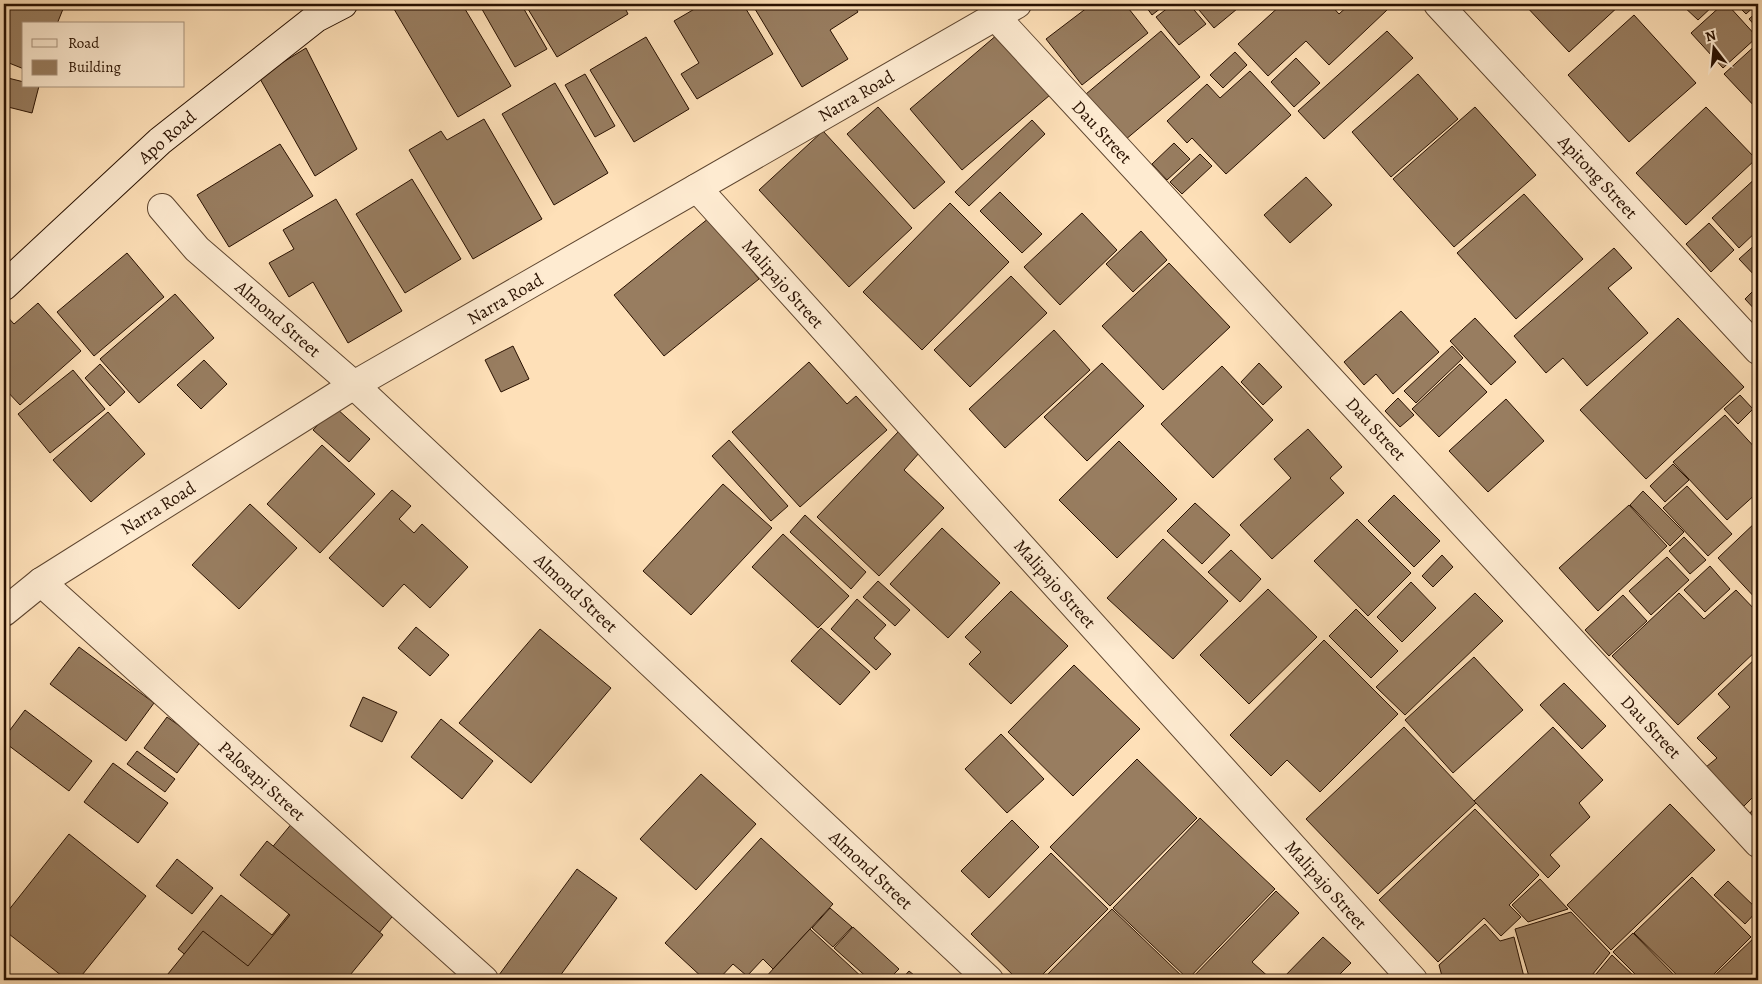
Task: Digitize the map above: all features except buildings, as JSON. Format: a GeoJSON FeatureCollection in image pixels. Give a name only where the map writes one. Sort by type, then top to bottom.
{"type":"FeatureCollection","features":[{"type":"Feature","properties":{"kind":"street","name":"Apo Road"},"geometry":{"type":"LineString","coordinates":[[4,286],[160,141],[316,18],[343,4]]}},
{"type":"Feature","properties":{"kind":"street","name":"Apitong Street"},"geometry":{"type":"LineString","coordinates":[[1438,4],[1758,350]]}},
{"type":"Feature","properties":{"kind":"street","name":"Narra Road"},"geometry":{"type":"LineString","coordinates":[[4,612],[41,582],[354,385],[1006,10]]}},
{"type":"Feature","properties":{"kind":"street","name":"Dau Street"},"geometry":{"type":"LineString","coordinates":[[1006,10],[1758,843]]}},
{"type":"Feature","properties":{"kind":"street","name":"Malipajo Street"},"geometry":{"type":"LineString","coordinates":[[697,188],[1413,980]]}},
{"type":"Feature","properties":{"kind":"street","name":"Almond Street"},"geometry":{"type":"LineString","coordinates":[[162,208],[197,249],[354,385],[989,980]]}},
{"type":"Feature","properties":{"kind":"street","name":"Palosapi Street"},"geometry":{"type":"LineString","coordinates":[[41,582],[484,980]]}}]}
